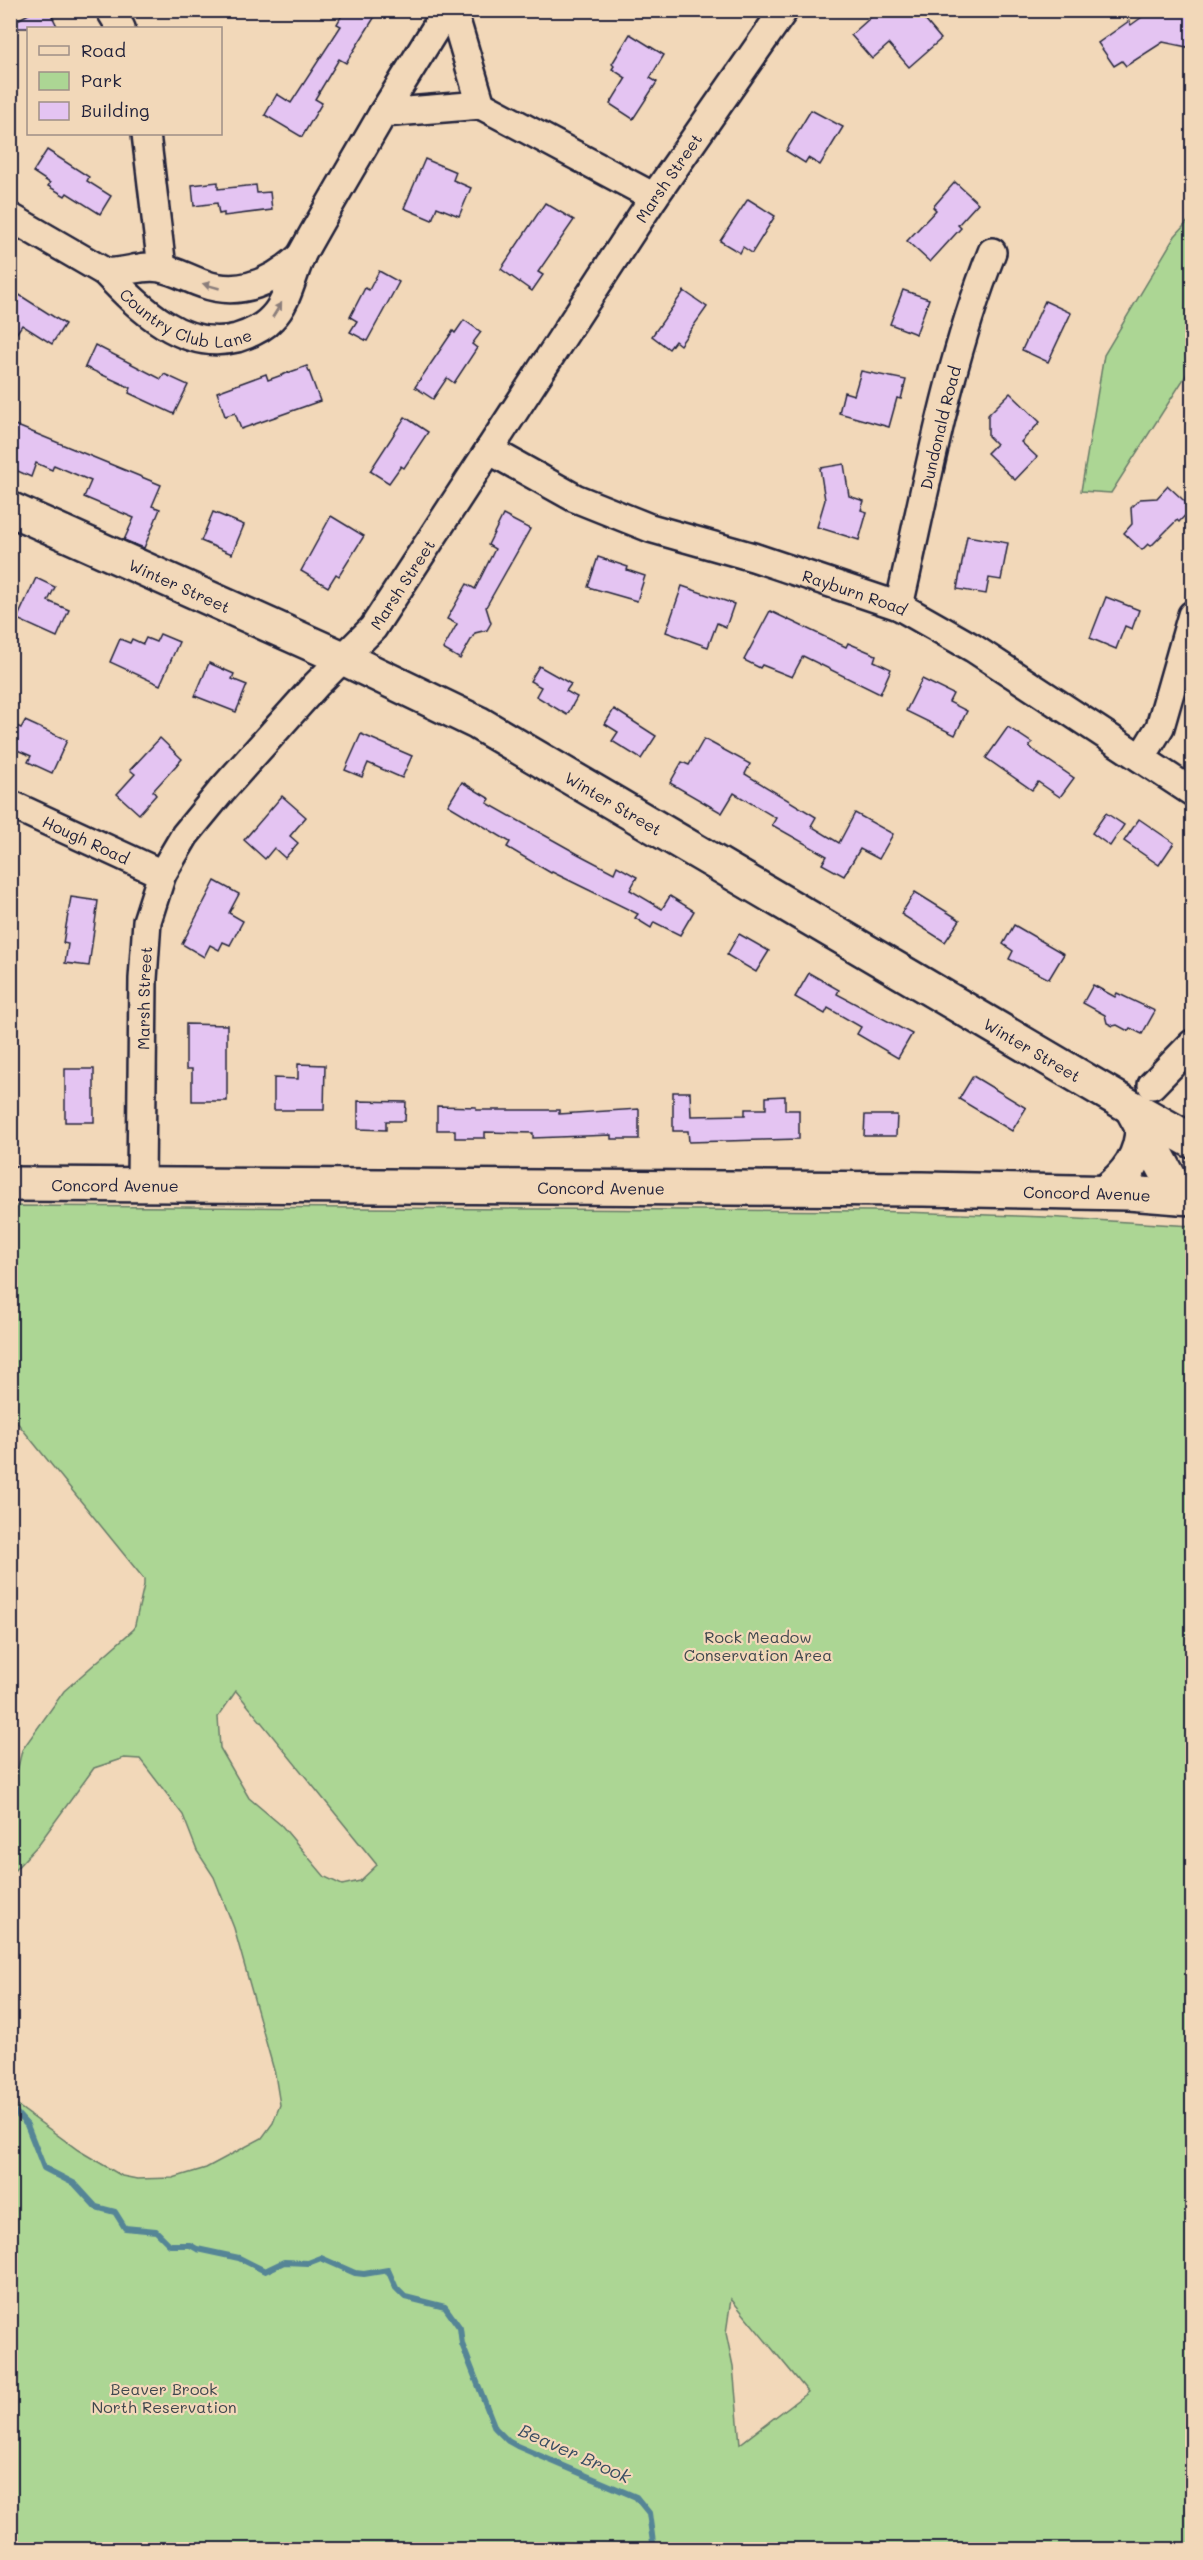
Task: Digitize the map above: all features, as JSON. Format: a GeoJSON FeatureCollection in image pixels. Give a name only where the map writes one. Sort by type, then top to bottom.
{"type":"FeatureCollection","features":[{"type":"Feature","properties":{"kind":"main road","name":"Winter Street"},"geometry":{"type":"LineString","coordinates":[[10,509],[345,659],[513,741],[1142,1107],[1188,1142]]}},
{"type":"Feature","properties":{"kind":"main road"},"geometry":{"type":"LineString","coordinates":[[1106,1192],[1132,1166],[1141,1144],[1142,1107]]}},
{"type":"Feature","properties":{"kind":"main road"},"geometry":{"type":"LineString","coordinates":[[1142,1107],[1186,1197]]}},
{"type":"Feature","properties":{"kind":"main road","name":"Concord Avenue"},"geometry":{"type":"LineString","coordinates":[[10,1184],[1106,1192],[1186,1197]]}},
{"type":"Feature","properties":{"kind":"street","name":"Country Club Lane"},"geometry":{"type":"LineString","coordinates":[[10,217],[105,272],[142,309],[177,332],[211,341],[245,336],[272,319],[280,308],[301,255],[383,113],[447,10]]}},
{"type":"Feature","properties":{"kind":"street"},"geometry":{"type":"LineString","coordinates":[[453,10],[481,105]]}},
{"type":"Feature","properties":{"kind":"street","name":"Marsh Street"},"geometry":{"type":"LineString","coordinates":[[141,1184],[143,980],[147,921],[162,874],[184,835],[222,790],[316,685],[345,659],[372,628],[654,197],[784,10]]}},
{"type":"Feature","properties":{"kind":"street"},"geometry":{"type":"LineString","coordinates":[[383,113],[481,105],[654,197]]}},
{"type":"Feature","properties":{"kind":"street"},"geometry":{"type":"LineString","coordinates":[[146,135],[162,268]]}},
{"type":"Feature","properties":{"kind":"street","name":"Dundonald Road"},"geometry":{"type":"LineString","coordinates":[[898,606],[941,420],[975,295],[992,252]]}},
{"type":"Feature","properties":{"kind":"street","name":"Country Club Lane"},"geometry":{"type":"LineString","coordinates":[[105,272],[117,273],[149,267],[162,268],[220,290],[269,279],[287,268],[301,255]]}},
{"type":"Feature","properties":{"kind":"street","name":"Rayburn Road"},"geometry":{"type":"LineString","coordinates":[[489,450],[575,498],[650,528],[753,557],[898,606],[973,648],[1192,792]]}},
{"type":"Feature","properties":{"kind":"street"},"geometry":{"type":"LineString","coordinates":[[1141,758],[1160,727],[1192,615]]}},
{"type":"Feature","properties":{"kind":"street","name":"Hough Road"},"geometry":{"type":"LineString","coordinates":[[10,804],[162,874]]}},
{"type":"Feature","properties":{"kind":"street"},"geometry":{"type":"LineString","coordinates":[[1142,1107],[1192,1044]]}},
{"type":"Feature","properties":{"kind":"green space"},"geometry":{"type":"Polygon","coordinates":[[[1192,217],[1192,366],[1111,493],[1081,491],[1104,355],[1175,236],[1192,217]]]}},
{"type":"Feature","properties":{"kind":"green space","name":"Rock Meadow Conservation Area"},"geometry":{"type":"Polygon","coordinates":[[[11,1206],[873,1211],[1045,1217],[1192,1226],[1192,2549],[11,2549],[11,2101],[78,2150],[122,2176],[137,2179],[173,2178],[206,2168],[262,2138],[273,2123],[280,2105],[275,2074],[234,1928],[214,1877],[197,1851],[183,1815],[140,1759],[124,1758],[94,1768],[38,1845],[11,1874],[11,1798],[22,1750],[64,1691],[134,1629],[144,1579],[11,1415],[11,1206]],[[236,1691],[218,1717],[220,1748],[249,1798],[282,1826],[325,1877],[342,1885],[360,1881],[377,1865],[236,1691]],[[731,2299],[726,2333],[733,2366],[740,2444],[808,2392],[731,2299]]]}},
{"type":"Feature","properties":{"kind":"building"},"geometry":{"type":"Polygon","coordinates":[[[36,10],[49,10],[58,27],[10,28],[10,24],[36,10]]]}},
{"type":"Feature","properties":{"kind":"building"},"geometry":{"type":"Polygon","coordinates":[[[345,10],[379,10],[346,63],[339,59],[315,99],[322,103],[302,137],[265,115],[277,94],[291,103],[341,26],[337,24],[345,10]]]}},
{"type":"Feature","properties":{"kind":"building"},"geometry":{"type":"Polygon","coordinates":[[[879,10],[936,10],[925,20],[941,39],[909,67],[889,44],[872,59],[851,35],[879,10]]]}},
{"type":"Feature","properties":{"kind":"building"},"geometry":{"type":"Polygon","coordinates":[[[1152,10],[1192,10],[1192,48],[1163,42],[1126,66],[1122,61],[1114,66],[1098,43],[1129,21],[1131,25],[1152,10]]]}},
{"type":"Feature","properties":{"kind":"building"},"geometry":{"type":"Polygon","coordinates":[[[630,34],[664,55],[650,78],[657,82],[633,119],[610,104],[626,78],[612,69],[614,66],[612,64],[630,34]]]}},
{"type":"Feature","properties":{"kind":"building"},"geometry":{"type":"Polygon","coordinates":[[[811,110],[843,127],[820,165],[808,158],[805,163],[786,151],[811,110]]]}},
{"type":"Feature","properties":{"kind":"building"},"geometry":{"type":"Polygon","coordinates":[[[47,150],[89,177],[87,181],[111,196],[100,214],[67,193],[65,196],[48,186],[50,183],[33,172],[47,150]]]}},
{"type":"Feature","properties":{"kind":"building"},"geometry":{"type":"Polygon","coordinates":[[[425,159],[456,172],[453,180],[471,188],[459,216],[437,207],[432,220],[404,208],[425,159]]]}},
{"type":"Feature","properties":{"kind":"building"},"geometry":{"type":"Polygon","coordinates":[[[218,182],[218,189],[256,185],[257,193],[270,192],[272,210],[224,216],[224,213],[219,214],[217,203],[194,206],[192,185],[218,182]]]}},
{"type":"Feature","properties":{"kind":"building"},"geometry":{"type":"Polygon","coordinates":[[[955,182],[978,203],[958,225],[961,228],[930,262],[907,241],[936,210],[933,207],[955,182]]]}},
{"type":"Feature","properties":{"kind":"building"},"geometry":{"type":"Polygon","coordinates":[[[748,199],[775,216],[752,253],[743,247],[740,253],[720,241],[748,199]]]}},
{"type":"Feature","properties":{"kind":"building"},"geometry":{"type":"Polygon","coordinates":[[[545,203],[574,220],[538,272],[543,275],[532,291],[501,269],[545,203]]]}},
{"type":"Feature","properties":{"kind":"building"},"geometry":{"type":"Polygon","coordinates":[[[379,271],[399,282],[367,341],[350,332],[357,321],[350,317],[365,288],[369,290],[379,271]]]}},
{"type":"Feature","properties":{"kind":"building"},"geometry":{"type":"Polygon","coordinates":[[[10,289],[65,324],[52,344],[22,325],[10,343],[10,289]]]}},
{"type":"Feature","properties":{"kind":"building"},"geometry":{"type":"Polygon","coordinates":[[[903,290],[929,299],[916,334],[890,324],[903,290]]]}},
{"type":"Feature","properties":{"kind":"building"},"geometry":{"type":"Polygon","coordinates":[[[684,291],[707,307],[680,345],[675,341],[669,349],[652,336],[684,291]]]}},
{"type":"Feature","properties":{"kind":"building"},"geometry":{"type":"Polygon","coordinates":[[[1045,301],[1071,313],[1048,362],[1022,350],[1045,301]]]}},
{"type":"Feature","properties":{"kind":"building"},"geometry":{"type":"Polygon","coordinates":[[[464,320],[481,332],[472,344],[477,348],[454,383],[447,378],[433,399],[415,387],[453,331],[455,333],[464,320]]]}},
{"type":"Feature","properties":{"kind":"building"},"geometry":{"type":"Polygon","coordinates":[[[95,345],[161,379],[164,374],[188,385],[174,414],[129,393],[131,388],[85,367],[95,345]]]}},
{"type":"Feature","properties":{"kind":"building"},"geometry":{"type":"Polygon","coordinates":[[[307,366],[320,401],[241,429],[235,413],[225,416],[217,392],[266,374],[268,380],[307,366]]]}},
{"type":"Feature","properties":{"kind":"building"},"geometry":{"type":"Polygon","coordinates":[[[861,371],[906,380],[901,399],[897,398],[889,427],[839,413],[844,392],[854,395],[861,371]]]}},
{"type":"Feature","properties":{"kind":"building"},"geometry":{"type":"Polygon","coordinates":[[[1010,393],[1040,422],[1021,442],[1037,457],[1015,480],[987,453],[996,444],[988,436],[988,415],[1010,393]]]}},
{"type":"Feature","properties":{"kind":"building"},"geometry":{"type":"Polygon","coordinates":[[[405,417],[428,432],[404,468],[401,466],[389,483],[370,471],[405,417]]]}},
{"type":"Feature","properties":{"kind":"building"},"geometry":{"type":"Polygon","coordinates":[[[10,423],[161,485],[152,506],[160,509],[144,548],[124,540],[134,518],[84,497],[91,481],[54,465],[52,470],[36,463],[31,477],[11,468],[10,423]]]}},
{"type":"Feature","properties":{"kind":"building"},"geometry":{"type":"Polygon","coordinates":[[[844,464],[849,496],[864,501],[861,510],[867,512],[859,540],[817,527],[825,500],[820,468],[844,464]]]}},
{"type":"Feature","properties":{"kind":"building"},"geometry":{"type":"Polygon","coordinates":[[[1168,486],[1192,508],[1151,546],[1148,544],[1142,550],[1124,533],[1132,524],[1131,508],[1140,499],[1157,498],[1168,486]]]}},
{"type":"Feature","properties":{"kind":"building"},"geometry":{"type":"Polygon","coordinates":[[[213,512],[244,525],[232,554],[201,541],[213,512]]]}},
{"type":"Feature","properties":{"kind":"building"},"geometry":{"type":"Polygon","coordinates":[[[503,515],[530,529],[486,607],[491,623],[487,630],[475,633],[460,659],[443,649],[457,624],[447,619],[467,584],[475,589],[495,549],[488,545],[503,515]]]}},
{"type":"Feature","properties":{"kind":"building"},"geometry":{"type":"Polygon","coordinates":[[[331,516],[364,536],[339,576],[336,574],[328,587],[301,571],[331,516]]]}},
{"type":"Feature","properties":{"kind":"building"},"geometry":{"type":"Polygon","coordinates":[[[967,536],[1008,543],[1001,580],[989,578],[986,594],[957,589],[967,536]]]}},
{"type":"Feature","properties":{"kind":"building"},"geometry":{"type":"Polygon","coordinates":[[[598,557],[628,567],[627,570],[645,576],[637,601],[588,587],[598,557]]]}},
{"type":"Feature","properties":{"kind":"building"},"geometry":{"type":"Polygon","coordinates":[[[36,578],[55,587],[48,601],[69,610],[57,637],[17,619],[36,578]]]}},
{"type":"Feature","properties":{"kind":"building"},"geometry":{"type":"Polygon","coordinates":[[[682,586],[734,604],[726,627],[717,623],[708,647],[666,632],[682,586]]]}},
{"type":"Feature","properties":{"kind":"building"},"geometry":{"type":"Polygon","coordinates":[[[1106,597],[1139,610],[1132,629],[1125,626],[1116,649],[1090,638],[1106,597]]]}},
{"type":"Feature","properties":{"kind":"building"},"geometry":{"type":"Polygon","coordinates":[[[770,611],[846,647],[848,643],[876,655],[874,661],[891,669],[880,694],[803,656],[792,677],[762,665],[760,668],[744,660],[770,611]]]}},
{"type":"Feature","properties":{"kind":"building"},"geometry":{"type":"Polygon","coordinates":[[[160,634],[179,642],[160,685],[110,662],[120,639],[130,643],[132,639],[143,644],[146,638],[156,642],[160,634]]]}},
{"type":"Feature","properties":{"kind":"building"},"geometry":{"type":"Polygon","coordinates":[[[209,663],[234,674],[232,679],[247,685],[236,712],[195,696],[209,663]]]}},
{"type":"Feature","properties":{"kind":"building"},"geometry":{"type":"Polygon","coordinates":[[[539,666],[571,684],[566,691],[577,697],[567,715],[536,696],[541,687],[530,681],[539,666]]]}},
{"type":"Feature","properties":{"kind":"building"},"geometry":{"type":"Polygon","coordinates":[[[922,679],[953,694],[949,702],[967,711],[955,735],[906,711],[922,679]]]}},
{"type":"Feature","properties":{"kind":"building"},"geometry":{"type":"Polygon","coordinates":[[[614,709],[656,736],[641,759],[612,741],[618,732],[605,724],[614,709]]]}},
{"type":"Feature","properties":{"kind":"building"},"geometry":{"type":"Polygon","coordinates":[[[25,721],[67,740],[52,773],[28,762],[31,756],[10,747],[10,723],[21,728],[25,721]]]}},
{"type":"Feature","properties":{"kind":"building"},"geometry":{"type":"Polygon","coordinates":[[[1008,727],[1032,743],[1029,747],[1074,778],[1060,797],[1038,782],[1032,790],[986,758],[1008,727]]]}},
{"type":"Feature","properties":{"kind":"building"},"geometry":{"type":"Polygon","coordinates":[[[361,734],[412,756],[402,778],[368,763],[362,777],[345,770],[361,734]]]}},
{"type":"Feature","properties":{"kind":"building"},"geometry":{"type":"Polygon","coordinates":[[[160,738],[182,759],[153,791],[156,795],[139,814],[117,794],[135,774],[130,770],[160,738]]]}},
{"type":"Feature","properties":{"kind":"building"},"geometry":{"type":"Polygon","coordinates":[[[704,739],[750,764],[745,774],[816,817],[811,826],[839,843],[855,813],[893,834],[879,859],[860,849],[844,876],[822,864],[827,856],[772,825],[776,818],[734,793],[722,813],[670,783],[682,762],[689,765],[704,739]]]}},
{"type":"Feature","properties":{"kind":"building"},"geometry":{"type":"Polygon","coordinates":[[[462,782],[490,799],[487,803],[578,854],[614,873],[617,866],[637,877],[630,890],[662,909],[670,896],[694,911],[680,935],[654,922],[651,928],[635,918],[638,914],[551,873],[507,847],[510,842],[448,805],[462,782]]]}},
{"type":"Feature","properties":{"kind":"building"},"geometry":{"type":"Polygon","coordinates":[[[282,796],[306,817],[290,836],[298,843],[285,858],[274,848],[265,859],[244,840],[282,796]]]}},
{"type":"Feature","properties":{"kind":"building"},"geometry":{"type":"Polygon","coordinates":[[[1106,813],[1124,825],[1110,846],[1092,833],[1106,813]]]}},
{"type":"Feature","properties":{"kind":"building"},"geometry":{"type":"Polygon","coordinates":[[[1139,819],[1174,843],[1159,865],[1124,841],[1139,819]]]}},
{"type":"Feature","properties":{"kind":"building"},"geometry":{"type":"Polygon","coordinates":[[[215,881],[239,894],[229,913],[243,921],[230,945],[223,942],[219,950],[210,945],[204,957],[182,944],[215,881]]]}},
{"type":"Feature","properties":{"kind":"building"},"geometry":{"type":"Polygon","coordinates":[[[915,892],[960,920],[945,942],[901,914],[915,892]]]}},
{"type":"Feature","properties":{"kind":"building"},"geometry":{"type":"Polygon","coordinates":[[[71,897],[98,901],[89,966],[65,963],[68,944],[63,943],[71,897]]]}},
{"type":"Feature","properties":{"kind":"building"},"geometry":{"type":"Polygon","coordinates":[[[1014,925],[1064,954],[1049,979],[1009,959],[1013,951],[1003,944],[1014,925]]]}},
{"type":"Feature","properties":{"kind":"building"},"geometry":{"type":"Polygon","coordinates":[[[739,934],[769,951],[756,972],[727,955],[739,934]]]}},
{"type":"Feature","properties":{"kind":"building"},"geometry":{"type":"Polygon","coordinates":[[[809,973],[839,990],[837,994],[912,1034],[898,1058],[857,1034],[861,1027],[828,1008],[825,1014],[795,997],[809,973]]]}},
{"type":"Feature","properties":{"kind":"building"},"geometry":{"type":"Polygon","coordinates":[[[1093,985],[1115,997],[1117,993],[1155,1011],[1142,1034],[1130,1028],[1128,1031],[1107,1023],[1105,1015],[1083,1003],[1093,985]]]}},
{"type":"Feature","properties":{"kind":"building"},"geometry":{"type":"Polygon","coordinates":[[[186,1024],[227,1025],[227,1101],[192,1101],[192,1069],[186,1069],[186,1024]]]}},
{"type":"Feature","properties":{"kind":"building"},"geometry":{"type":"Polygon","coordinates":[[[298,1064],[325,1065],[324,1110],[274,1110],[274,1078],[298,1079],[298,1064]]]}},
{"type":"Feature","properties":{"kind":"building"},"geometry":{"type":"Polygon","coordinates":[[[65,1069],[94,1069],[94,1122],[65,1122],[65,1069]]]}},
{"type":"Feature","properties":{"kind":"building"},"geometry":{"type":"Polygon","coordinates":[[[973,1076],[1026,1108],[1012,1131],[959,1099],[973,1076]]]}},
{"type":"Feature","properties":{"kind":"building"},"geometry":{"type":"Polygon","coordinates":[[[673,1092],[690,1092],[691,1116],[745,1115],[745,1109],[766,1109],[766,1097],[785,1096],[785,1110],[799,1110],[799,1139],[689,1142],[688,1131],[673,1131],[673,1092]]]}},
{"type":"Feature","properties":{"kind":"building"},"geometry":{"type":"Polygon","coordinates":[[[358,1101],[406,1102],[405,1121],[386,1121],[386,1130],[358,1129],[358,1101]]]}},
{"type":"Feature","properties":{"kind":"building"},"geometry":{"type":"Polygon","coordinates":[[[437,1106],[476,1107],[476,1110],[559,1110],[559,1114],[639,1109],[639,1139],[611,1139],[611,1135],[533,1138],[533,1133],[485,1132],[485,1138],[455,1138],[455,1130],[437,1130],[437,1106]]]}},
{"type":"Feature","properties":{"kind":"building"},"geometry":{"type":"Polygon","coordinates":[[[865,1115],[897,1115],[896,1136],[864,1136],[865,1115]]]}},
{"type":"Feature","properties":{"kind":"waterway","name":"Beaver Brook"},"geometry":{"type":"LineString","coordinates":[[10,2106],[27,2125],[44,2168],[75,2184],[96,2207],[115,2212],[125,2228],[156,2231],[170,2245],[190,2245],[197,2249],[239,2258],[265,2271],[284,2262],[308,2263],[321,2258],[355,2273],[364,2274],[388,2270],[396,2288],[405,2297],[445,2307],[460,2328],[462,2344],[495,2428],[508,2441],[517,2446],[636,2497],[649,2513],[654,2550]]}},
{"type":"Feature","properties":{"kind":"park label","name":"Beaver Brook North Reservation"},"geometry":{"type":"Point","coordinates":[164,2397]}}]}
